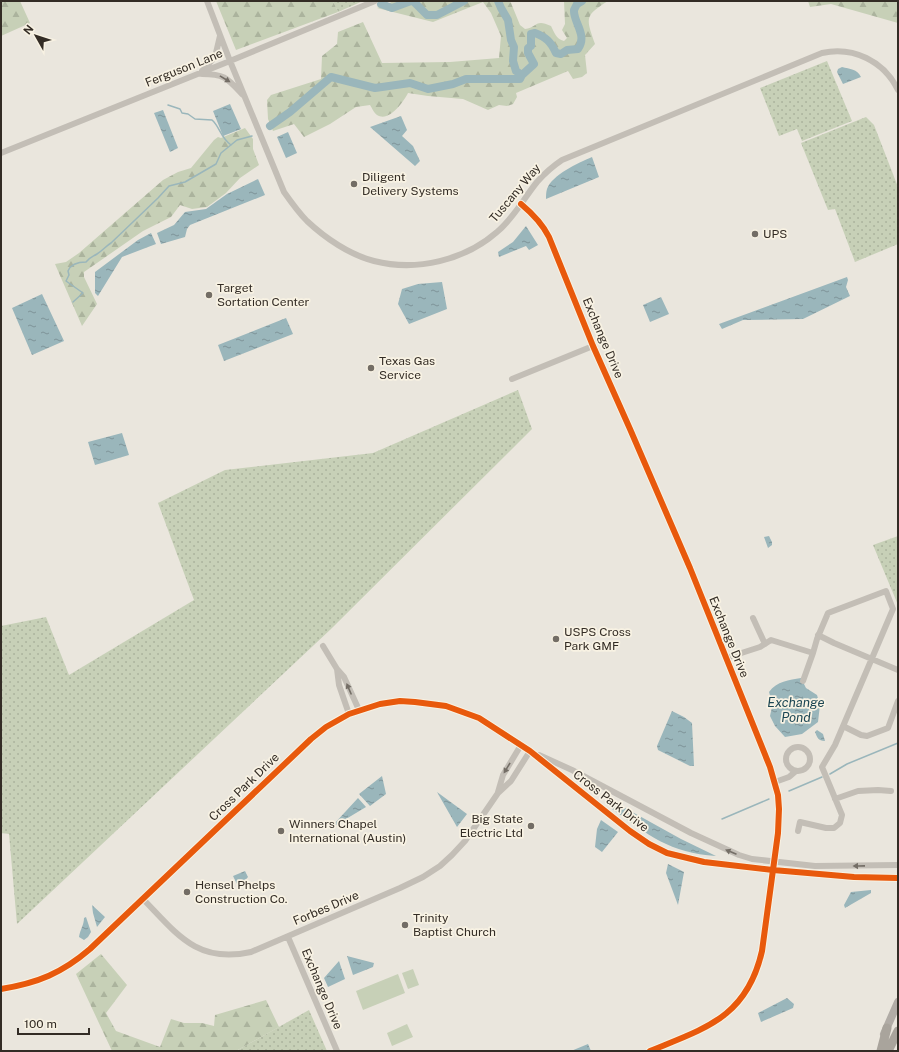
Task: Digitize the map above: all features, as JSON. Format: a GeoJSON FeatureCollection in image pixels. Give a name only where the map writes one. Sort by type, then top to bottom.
{"type":"FeatureCollection","features":[{"type":"Feature","properties":{"kind":"highway"},"geometry":{"type":"LineString","coordinates":[[881,1051],[887,1028]]}},
{"type":"Feature","properties":{"kind":"highway"},"geometry":{"type":"LineString","coordinates":[[888,1051],[898,1031]]}},
{"type":"Feature","properties":{"kind":"main road"},"geometry":{"type":"LineString","coordinates":[[877,1051],[898,1002]]}},
{"type":"Feature","properties":{"kind":"street","name":"Tuscany Way"},"geometry":{"type":"LineString","coordinates":[[207,1],[230,62],[284,192],[294,207],[318,231],[358,256],[374,261],[396,264],[428,263],[463,254],[483,243],[498,232],[550,168],[562,160],[822,53],[840,50],[853,52],[866,58],[885,71],[898,90]]}},
{"type":"Feature","properties":{"kind":"street","name":"Ferguson Lane"},"geometry":{"type":"LineString","coordinates":[[1,153],[230,62],[375,1]]}},
{"type":"Feature","properties":{"kind":"street"},"geometry":{"type":"LineString","coordinates":[[198,74],[211,63],[215,57],[220,34]]}},
{"type":"Feature","properties":{"kind":"street"},"geometry":{"type":"LineString","coordinates":[[198,74],[213,74],[222,76],[231,82],[245,97]]}},
{"type":"Feature","properties":{"kind":"street","name":"Exchange Drive"},"geometry":{"type":"LineString","coordinates":[[521,204],[535,216],[548,236],[593,346],[636,443],[726,658],[775,782],[779,809],[775,862],[762,951],[759,966],[752,982],[744,995],[724,1016],[701,1030],[650,1051]]}},
{"type":"Feature","properties":{"kind":"street"},"geometry":{"type":"LineString","coordinates":[[512,379],[593,346]]}},
{"type":"Feature","properties":{"kind":"street"},"geometry":{"type":"LineString","coordinates":[[803,681],[818,636],[828,614],[886,591],[893,609],[835,745],[822,767]]}},
{"type":"Feature","properties":{"kind":"street"},"geometry":{"type":"LineString","coordinates":[[753,618],[765,644]]}},
{"type":"Feature","properties":{"kind":"street"},"geometry":{"type":"LineString","coordinates":[[818,636],[898,670]]}},
{"type":"Feature","properties":{"kind":"street"},"geometry":{"type":"LineString","coordinates":[[726,658],[765,644],[771,640],[813,653]]}},
{"type":"Feature","properties":{"kind":"street"},"geometry":{"type":"LineString","coordinates":[[323,646],[337,669],[344,677],[359,710]]}},
{"type":"Feature","properties":{"kind":"street"},"geometry":{"type":"LineString","coordinates":[[337,669],[339,685],[349,714]]}},
{"type":"Feature","properties":{"kind":"street"},"geometry":{"type":"LineString","coordinates":[[843,726],[861,735],[867,736],[888,728],[898,701]]}},
{"type":"Feature","properties":{"kind":"street","name":"Cross Park Drive"},"geometry":{"type":"LineString","coordinates":[[1,989],[32,983],[46,978],[65,968],[90,949],[311,739],[326,727],[349,714],[380,704],[416,702],[446,706],[479,718],[530,751],[630,831],[667,853],[704,862],[774,870],[842,876],[898,878]]}},
{"type":"Feature","properties":{"kind":"street","name":"Forbes Drive"},"geometry":{"type":"LineString","coordinates":[[498,793],[503,775],[521,745]]}},
{"type":"Feature","properties":{"kind":"street"},"geometry":{"type":"LineString","coordinates":[[775,782],[789,777],[796,771],[804,770],[809,765],[810,758],[808,752],[800,748],[792,749],[786,759],[789,767],[796,771]]}},
{"type":"Feature","properties":{"kind":"street","name":"Cross Park Drive"},"geometry":{"type":"LineString","coordinates":[[530,751],[572,770],[720,847],[739,855],[775,862],[815,866],[898,865]]}},
{"type":"Feature","properties":{"kind":"street","name":"Forbes Drive"},"geometry":{"type":"LineString","coordinates":[[143,899],[180,937],[202,950],[214,954],[228,955],[251,952],[400,888],[423,877],[440,866],[465,841],[498,793],[511,780],[530,751]]}},
{"type":"Feature","properties":{"kind":"street"},"geometry":{"type":"LineString","coordinates":[[809,765],[822,767]]}},
{"type":"Feature","properties":{"kind":"street"},"geometry":{"type":"LineString","coordinates":[[798,831],[800,819],[826,828],[834,828],[840,823],[842,814],[822,767]]}},
{"type":"Feature","properties":{"kind":"street"},"geometry":{"type":"LineString","coordinates":[[835,799],[858,791],[891,791]]}},
{"type":"Feature","properties":{"kind":"street","name":"Exchange Drive"},"geometry":{"type":"LineString","coordinates":[[288,937],[337,1051]]}},
{"type":"Feature","properties":{"kind":"green space"},"geometry":{"type":"Polygon","coordinates":[[[1,1],[20,1],[30,23],[1,36],[1,1]]]}},
{"type":"Feature","properties":{"kind":"green space"},"geometry":{"type":"Polygon","coordinates":[[[216,1],[333,1],[338,12],[236,50],[216,1]]]}},
{"type":"Feature","properties":{"kind":"green space"},"geometry":{"type":"Polygon","coordinates":[[[333,1],[363,1],[338,12],[333,1]]]}},
{"type":"Feature","properties":{"kind":"green space"},"geometry":{"type":"Polygon","coordinates":[[[394,1],[509,1],[520,25],[525,29],[539,23],[546,24],[551,26],[557,37],[564,41],[567,38],[562,30],[565,24],[564,1],[608,1],[595,10],[589,18],[590,28],[595,44],[585,55],[587,73],[582,77],[573,79],[568,71],[516,93],[517,97],[513,104],[507,106],[499,105],[488,110],[463,99],[408,93],[396,110],[386,116],[382,117],[377,115],[370,105],[356,107],[330,124],[304,137],[294,124],[273,131],[268,119],[267,100],[271,95],[321,79],[322,56],[337,44],[338,32],[363,22],[382,63],[450,62],[499,58],[501,36],[491,13],[483,2],[433,22],[377,8],[394,1]]]}},
{"type":"Feature","properties":{"kind":"green space"},"geometry":{"type":"Polygon","coordinates":[[[808,1],[898,1],[898,23],[831,4],[810,7],[808,1]]]}},
{"type":"Feature","properties":{"kind":"green space"},"geometry":{"type":"Polygon","coordinates":[[[827,61],[852,121],[802,141],[797,129],[779,136],[760,88],[827,61]]]}},
{"type":"Feature","properties":{"kind":"green space"},"geometry":{"type":"Polygon","coordinates":[[[866,117],[874,125],[898,187],[898,244],[855,262],[835,209],[828,210],[801,143],[866,117]]]}},
{"type":"Feature","properties":{"kind":"green space"},"geometry":{"type":"Polygon","coordinates":[[[245,128],[253,139],[253,149],[259,165],[240,178],[226,193],[207,207],[192,209],[180,205],[171,217],[143,231],[84,272],[84,277],[97,304],[82,326],[55,264],[66,262],[79,253],[163,180],[178,172],[191,168],[218,137],[221,138],[245,128]]]}},
{"type":"Feature","properties":{"kind":"green space"},"geometry":{"type":"Polygon","coordinates":[[[518,390],[532,429],[331,629],[17,924],[9,834],[1,833],[1,626],[46,617],[69,675],[194,600],[158,503],[225,470],[373,453],[518,390]]]}},
{"type":"Feature","properties":{"kind":"green space"},"geometry":{"type":"Polygon","coordinates":[[[898,536],[898,605],[873,545],[898,536]]]}},
{"type":"Feature","properties":{"kind":"green space"},"geometry":{"type":"Polygon","coordinates":[[[101,954],[127,985],[106,1013],[116,1031],[160,1047],[171,1019],[184,1023],[202,1023],[214,1026],[215,1015],[266,1000],[279,1027],[236,1051],[112,1051],[76,974],[101,954]]]}},
{"type":"Feature","properties":{"kind":"green space"},"geometry":{"type":"Polygon","coordinates":[[[413,969],[419,985],[408,989],[402,973],[413,969]]]}},
{"type":"Feature","properties":{"kind":"green space"},"geometry":{"type":"Polygon","coordinates":[[[398,974],[405,993],[363,1010],[356,991],[398,974]]]}},
{"type":"Feature","properties":{"kind":"green space"},"geometry":{"type":"Polygon","coordinates":[[[309,1010],[327,1051],[236,1051],[309,1010]]]}},
{"type":"Feature","properties":{"kind":"green space"},"geometry":{"type":"Polygon","coordinates":[[[407,1024],[413,1037],[392,1046],[387,1033],[407,1024]]]}},
{"type":"Feature","properties":{"kind":"water"},"geometry":{"type":"Polygon","coordinates":[[[842,67],[855,71],[861,77],[843,84],[837,72],[838,69],[842,67]]]}},
{"type":"Feature","properties":{"kind":"water"},"geometry":{"type":"Polygon","coordinates":[[[230,104],[241,129],[223,136],[213,111],[230,104]]]}},
{"type":"Feature","properties":{"kind":"water"},"geometry":{"type":"Polygon","coordinates":[[[163,110],[178,148],[170,152],[154,113],[163,110]]]}},
{"type":"Feature","properties":{"kind":"water"},"geometry":{"type":"Polygon","coordinates":[[[401,116],[407,130],[402,136],[413,146],[420,161],[415,166],[370,127],[401,116]]]}},
{"type":"Feature","properties":{"kind":"water"},"geometry":{"type":"Polygon","coordinates":[[[288,132],[297,153],[286,158],[277,137],[288,132]]]}},
{"type":"Feature","properties":{"kind":"water"},"geometry":{"type":"Polygon","coordinates":[[[592,157],[599,177],[546,199],[547,189],[554,179],[566,170],[592,157]]]}},
{"type":"Feature","properties":{"kind":"water"},"geometry":{"type":"Polygon","coordinates":[[[258,179],[265,195],[190,225],[187,229],[185,237],[161,244],[157,233],[174,225],[185,212],[206,209],[227,194],[258,179]]]}},
{"type":"Feature","properties":{"kind":"water"},"geometry":{"type":"Polygon","coordinates":[[[526,226],[538,245],[529,250],[526,246],[499,257],[498,252],[513,242],[526,226]]]}},
{"type":"Feature","properties":{"kind":"water"},"geometry":{"type":"Polygon","coordinates":[[[151,233],[156,244],[122,257],[98,296],[95,293],[95,272],[138,240],[151,233]]]}},
{"type":"Feature","properties":{"kind":"water"},"geometry":{"type":"Polygon","coordinates":[[[847,277],[848,280],[846,287],[850,296],[803,319],[743,320],[722,329],[719,324],[847,277]]]}},
{"type":"Feature","properties":{"kind":"water"},"geometry":{"type":"Polygon","coordinates":[[[442,282],[447,309],[409,324],[398,304],[402,289],[418,284],[442,282]]]}},
{"type":"Feature","properties":{"kind":"water"},"geometry":{"type":"Polygon","coordinates":[[[42,294],[64,341],[32,355],[12,308],[42,294]]]}},
{"type":"Feature","properties":{"kind":"water"},"geometry":{"type":"Polygon","coordinates":[[[661,297],[669,314],[650,322],[643,305],[661,297]]]}},
{"type":"Feature","properties":{"kind":"water"},"geometry":{"type":"Polygon","coordinates":[[[286,318],[293,334],[224,361],[218,345],[286,318]]]}},
{"type":"Feature","properties":{"kind":"water"},"geometry":{"type":"Polygon","coordinates":[[[122,433],[129,455],[95,465],[88,442],[122,433]]]}},
{"type":"Feature","properties":{"kind":"water"},"geometry":{"type":"Polygon","coordinates":[[[769,536],[772,545],[768,548],[764,537],[769,536]]]}},
{"type":"Feature","properties":{"kind":"water","name":"Exchange Pond"},"geometry":{"type":"Polygon","coordinates":[[[801,678],[806,688],[817,695],[820,705],[818,722],[802,734],[785,737],[775,726],[770,716],[772,707],[769,692],[779,683],[801,678]]]}},
{"type":"Feature","properties":{"kind":"water"},"geometry":{"type":"Polygon","coordinates":[[[672,711],[692,723],[694,766],[690,766],[658,750],[657,746],[672,711]]]}},
{"type":"Feature","properties":{"kind":"water"},"geometry":{"type":"Polygon","coordinates":[[[817,730],[823,734],[825,741],[818,738],[815,732],[817,730]]]}},
{"type":"Feature","properties":{"kind":"water"},"geometry":{"type":"Polygon","coordinates":[[[382,776],[386,794],[370,806],[359,794],[382,776]]]}},
{"type":"Feature","properties":{"kind":"water"},"geometry":{"type":"Polygon","coordinates":[[[437,792],[467,814],[457,827],[437,792]]]}},
{"type":"Feature","properties":{"kind":"water"},"geometry":{"type":"Polygon","coordinates":[[[358,798],[366,807],[336,825],[334,824],[358,798]]]}},
{"type":"Feature","properties":{"kind":"water"},"geometry":{"type":"Polygon","coordinates":[[[611,803],[616,803],[681,839],[716,856],[685,851],[660,841],[612,809],[611,803]]]}},
{"type":"Feature","properties":{"kind":"water"},"geometry":{"type":"Polygon","coordinates":[[[601,820],[618,832],[602,852],[595,847],[597,829],[601,820]]]}},
{"type":"Feature","properties":{"kind":"water"},"geometry":{"type":"Polygon","coordinates":[[[668,864],[684,872],[678,905],[666,873],[668,864]]]}},
{"type":"Feature","properties":{"kind":"water"},"geometry":{"type":"Polygon","coordinates":[[[245,871],[248,877],[240,886],[238,886],[233,876],[245,871]]]}},
{"type":"Feature","properties":{"kind":"water"},"geometry":{"type":"Polygon","coordinates":[[[871,890],[871,893],[845,908],[844,905],[851,892],[871,890]]]}},
{"type":"Feature","properties":{"kind":"water"},"geometry":{"type":"Polygon","coordinates":[[[92,905],[105,917],[97,927],[93,913],[92,905]]]}},
{"type":"Feature","properties":{"kind":"water"},"geometry":{"type":"Polygon","coordinates":[[[86,917],[91,932],[84,940],[79,937],[84,918],[86,917]]]}},
{"type":"Feature","properties":{"kind":"water"},"geometry":{"type":"Polygon","coordinates":[[[347,956],[374,963],[373,967],[353,975],[347,956]]]}},
{"type":"Feature","properties":{"kind":"water"},"geometry":{"type":"Polygon","coordinates":[[[339,961],[345,979],[328,987],[324,978],[339,961]]]}},
{"type":"Feature","properties":{"kind":"water"},"geometry":{"type":"Polygon","coordinates":[[[787,998],[794,1004],[793,1008],[761,1022],[758,1013],[787,998]]]}},
{"type":"Feature","properties":{"kind":"water"},"geometry":{"type":"Polygon","coordinates":[[[588,1044],[591,1051],[571,1051],[588,1044]]]}},
{"type":"Feature","properties":{"kind":"waterway"},"geometry":{"type":"LineString","coordinates":[[381,4],[392,8],[411,1]]}},
{"type":"Feature","properties":{"kind":"waterway"},"geometry":{"type":"LineString","coordinates":[[413,1],[427,15],[437,15],[464,1]]}},
{"type":"Feature","properties":{"kind":"waterway"},"geometry":{"type":"LineString","coordinates":[[498,1],[508,20],[511,40],[514,47],[513,61],[516,71],[522,75]]}},
{"type":"Feature","properties":{"kind":"waterway"},"geometry":{"type":"LineString","coordinates":[[270,126],[290,112],[331,77],[375,88],[410,83],[428,89],[453,84],[466,79],[520,79],[522,75],[534,64],[528,53],[528,48],[531,46],[531,34],[535,33],[545,38],[556,53],[561,54],[567,50],[578,49],[581,44],[581,34],[574,15],[574,10],[577,4],[582,1]]}},
{"type":"Feature","properties":{"kind":"waterway"},"geometry":{"type":"LineString","coordinates":[[168,105],[180,109],[182,113],[188,114],[195,119],[212,120],[227,142],[231,145]]}},
{"type":"Feature","properties":{"kind":"waterway"},"geometry":{"type":"LineString","coordinates":[[73,302],[83,293],[66,281],[69,275],[68,271],[73,265],[86,262],[99,253],[169,186],[185,182],[216,164],[221,153],[237,140],[252,136]]}},
{"type":"Feature","properties":{"kind":"waterway"},"geometry":{"type":"LineString","coordinates":[[830,774],[847,764],[898,743]]}},
{"type":"Feature","properties":{"kind":"waterway"},"geometry":{"type":"LineString","coordinates":[[789,791],[822,777]]}},
{"type":"Feature","properties":{"kind":"waterway"},"geometry":{"type":"LineString","coordinates":[[722,819],[769,799]]}},
{"type":"Feature","properties":{"kind":"cycle path"},"geometry":{"type":"LineString","coordinates":[[521,204],[537,219],[549,237],[593,346],[690,568],[770,767],[778,795],[778,833],[762,951],[755,973],[746,991],[735,1006],[721,1017],[706,1027],[650,1051]]}},
{"type":"Feature","properties":{"kind":"cycle path"},"geometry":{"type":"LineString","coordinates":[[1,989],[27,984],[49,976],[69,965],[90,949],[311,739],[326,727],[349,714],[380,704],[400,701],[446,706],[479,718],[530,751],[630,831],[649,844],[667,853],[704,862],[773,870],[854,877],[898,878]]}},
{"type":"Feature","properties":{"kind":"place","name":"Diligent Delivery Systems"},"geometry":{"type":"Point","coordinates":[354,184]}},
{"type":"Feature","properties":{"kind":"place","name":"UPS"},"geometry":{"type":"Point","coordinates":[755,234]}},
{"type":"Feature","properties":{"kind":"place","name":"Target Sortation Center"},"geometry":{"type":"Point","coordinates":[209,295]}},
{"type":"Feature","properties":{"kind":"place","name":"Texas Gas Service"},"geometry":{"type":"Point","coordinates":[371,368]}},
{"type":"Feature","properties":{"kind":"place","name":"USPS Cross Park GMF"},"geometry":{"type":"Point","coordinates":[556,639]}},
{"type":"Feature","properties":{"kind":"place","name":"Big State Electric Ltd"},"geometry":{"type":"Point","coordinates":[531,826]}},
{"type":"Feature","properties":{"kind":"place","name":"Winners Chapel International (Austin)"},"geometry":{"type":"Point","coordinates":[281,831]}},
{"type":"Feature","properties":{"kind":"place","name":"Hensel Phelps Construction Co."},"geometry":{"type":"Point","coordinates":[187,892]}},
{"type":"Feature","properties":{"kind":"place","name":"Trinity Baptist Church"},"geometry":{"type":"Point","coordinates":[405,925]}}]}
